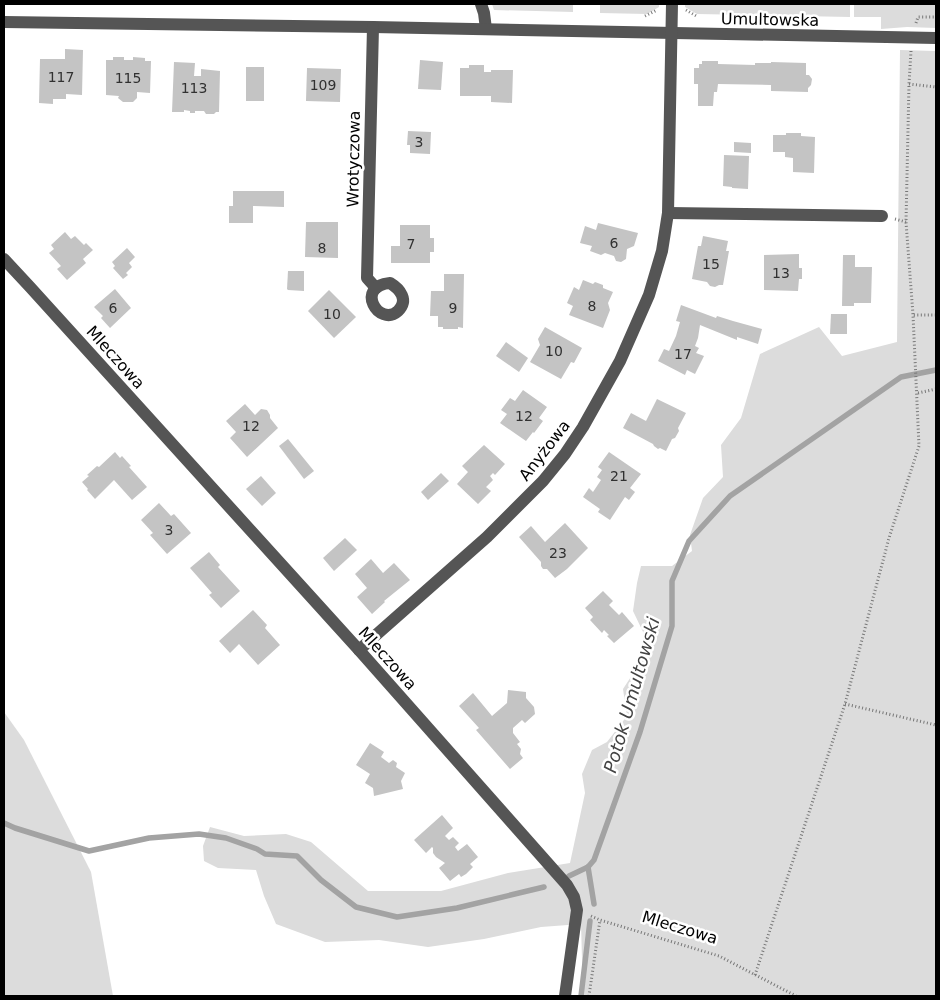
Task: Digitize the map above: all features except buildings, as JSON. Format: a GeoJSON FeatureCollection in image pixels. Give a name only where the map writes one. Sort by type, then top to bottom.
{"type":"FeatureCollection","features":[{"type":"Feature","properties":{"kind":"street"},"geometry":{"type":"LineString","coordinates":[[481,4],[486,29]]}},
{"type":"Feature","properties":{"kind":"street","name":"Anyżowa"},"geometry":{"type":"LineString","coordinates":[[359,650],[488,537],[543,481],[565,454],[583,427],[620,361],[649,295],[662,251],[668,213],[672,4]]}},
{"type":"Feature","properties":{"kind":"street","name":"Umultowska"},"geometry":{"type":"LineString","coordinates":[[4,22],[936,38]]}},
{"type":"Feature","properties":{"kind":"street","name":"Wrotyczowa"},"geometry":{"type":"LineString","coordinates":[[372,27],[367,278],[376,288]]}},
{"type":"Feature","properties":{"kind":"street"},"geometry":{"type":"LineString","coordinates":[[668,213],[882,216]]}},
{"type":"Feature","properties":{"kind":"street","name":"Mleczowa"},"geometry":{"type":"LineString","coordinates":[[4,260],[359,650],[567,885],[574,897],[577,910]]}},
{"type":"Feature","properties":{"kind":"street"},"geometry":{"type":"LineString","coordinates":[[565,996],[577,910]]}},
{"type":"Feature","properties":{"kind":"path"},"geometry":{"type":"LineString","coordinates":[[755,975],[845,704],[889,538],[919,446],[918,391],[906,222],[912,38]]}},
{"type":"Feature","properties":{"kind":"path"},"geometry":{"type":"LineString","coordinates":[[909,84],[936,87]]}},
{"type":"Feature","properties":{"kind":"path"},"geometry":{"type":"LineString","coordinates":[[913,315],[936,316]]}},
{"type":"Feature","properties":{"kind":"path"},"geometry":{"type":"LineString","coordinates":[[918,391],[936,388]]}},
{"type":"Feature","properties":{"kind":"path"},"geometry":{"type":"LineString","coordinates":[[845,704],[936,725]]}},
{"type":"Feature","properties":{"kind":"path","name":"Mleczowa"},"geometry":{"type":"LineString","coordinates":[[577,910],[600,920],[719,956],[796,996]]}},
{"type":"Feature","properties":{"kind":"path"},"geometry":{"type":"LineString","coordinates":[[589,996],[600,920]]}},
{"type":"Feature","properties":{"kind":"shaded area"},"geometry":{"type":"Polygon","coordinates":[[[492,4],[573,4],[573,12],[494,10],[492,4]]]}},
{"type":"Feature","properties":{"kind":"shaded area"},"geometry":{"type":"Polygon","coordinates":[[[600,4],[659,4],[659,7],[647,14],[600,13],[600,4]]]}},
{"type":"Feature","properties":{"kind":"shaded area"},"geometry":{"type":"Polygon","coordinates":[[[685,4],[850,4],[850,17],[697,14],[685,7],[685,4]]]}},
{"type":"Feature","properties":{"kind":"shaded area"},"geometry":{"type":"Polygon","coordinates":[[[854,4],[936,4],[936,28],[907,27],[881,29],[881,17],[854,17],[854,4]]]}},
{"type":"Feature","properties":{"kind":"shaded area"},"geometry":{"type":"Polygon","coordinates":[[[900,50],[936,51],[936,996],[583,996],[581,924],[541,927],[484,939],[428,947],[379,940],[325,942],[276,924],[264,896],[256,870],[218,868],[204,861],[203,846],[210,827],[244,836],[286,834],[311,842],[368,891],[441,891],[508,873],[570,863],[585,793],[582,774],[592,750],[607,742],[627,716],[623,689],[636,669],[644,634],[633,611],[641,566],[672,566],[692,551],[690,535],[703,498],[723,477],[721,445],[741,418],[760,354],[819,327],[842,356],[897,342],[900,50]]]}},
{"type":"Feature","properties":{"kind":"shaded area"},"geometry":{"type":"Polygon","coordinates":[[[4,712],[24,740],[91,872],[113,996],[4,996],[4,712]]]}},
{"type":"Feature","properties":{"kind":"waterway","name":"Potok Umultowski"},"geometry":{"type":"LineString","coordinates":[[569,876],[588,867],[594,860],[640,732],[672,626],[672,581],[689,541],[730,496],[901,377],[936,370]]}},
{"type":"Feature","properties":{"kind":"waterway","name":"Potok Umultowski"},"geometry":{"type":"LineString","coordinates":[[4,823],[89,851],[149,838],[199,834],[226,838],[257,849],[265,854],[297,856],[321,880],[356,907],[397,917],[457,908],[544,887]]}},
{"type":"Feature","properties":{"kind":"waterway"},"geometry":{"type":"LineString","coordinates":[[588,867],[594,904]]}},
{"type":"Feature","properties":{"kind":"waterway"},"geometry":{"type":"LineString","coordinates":[[581,996],[590,921]]}}]}
